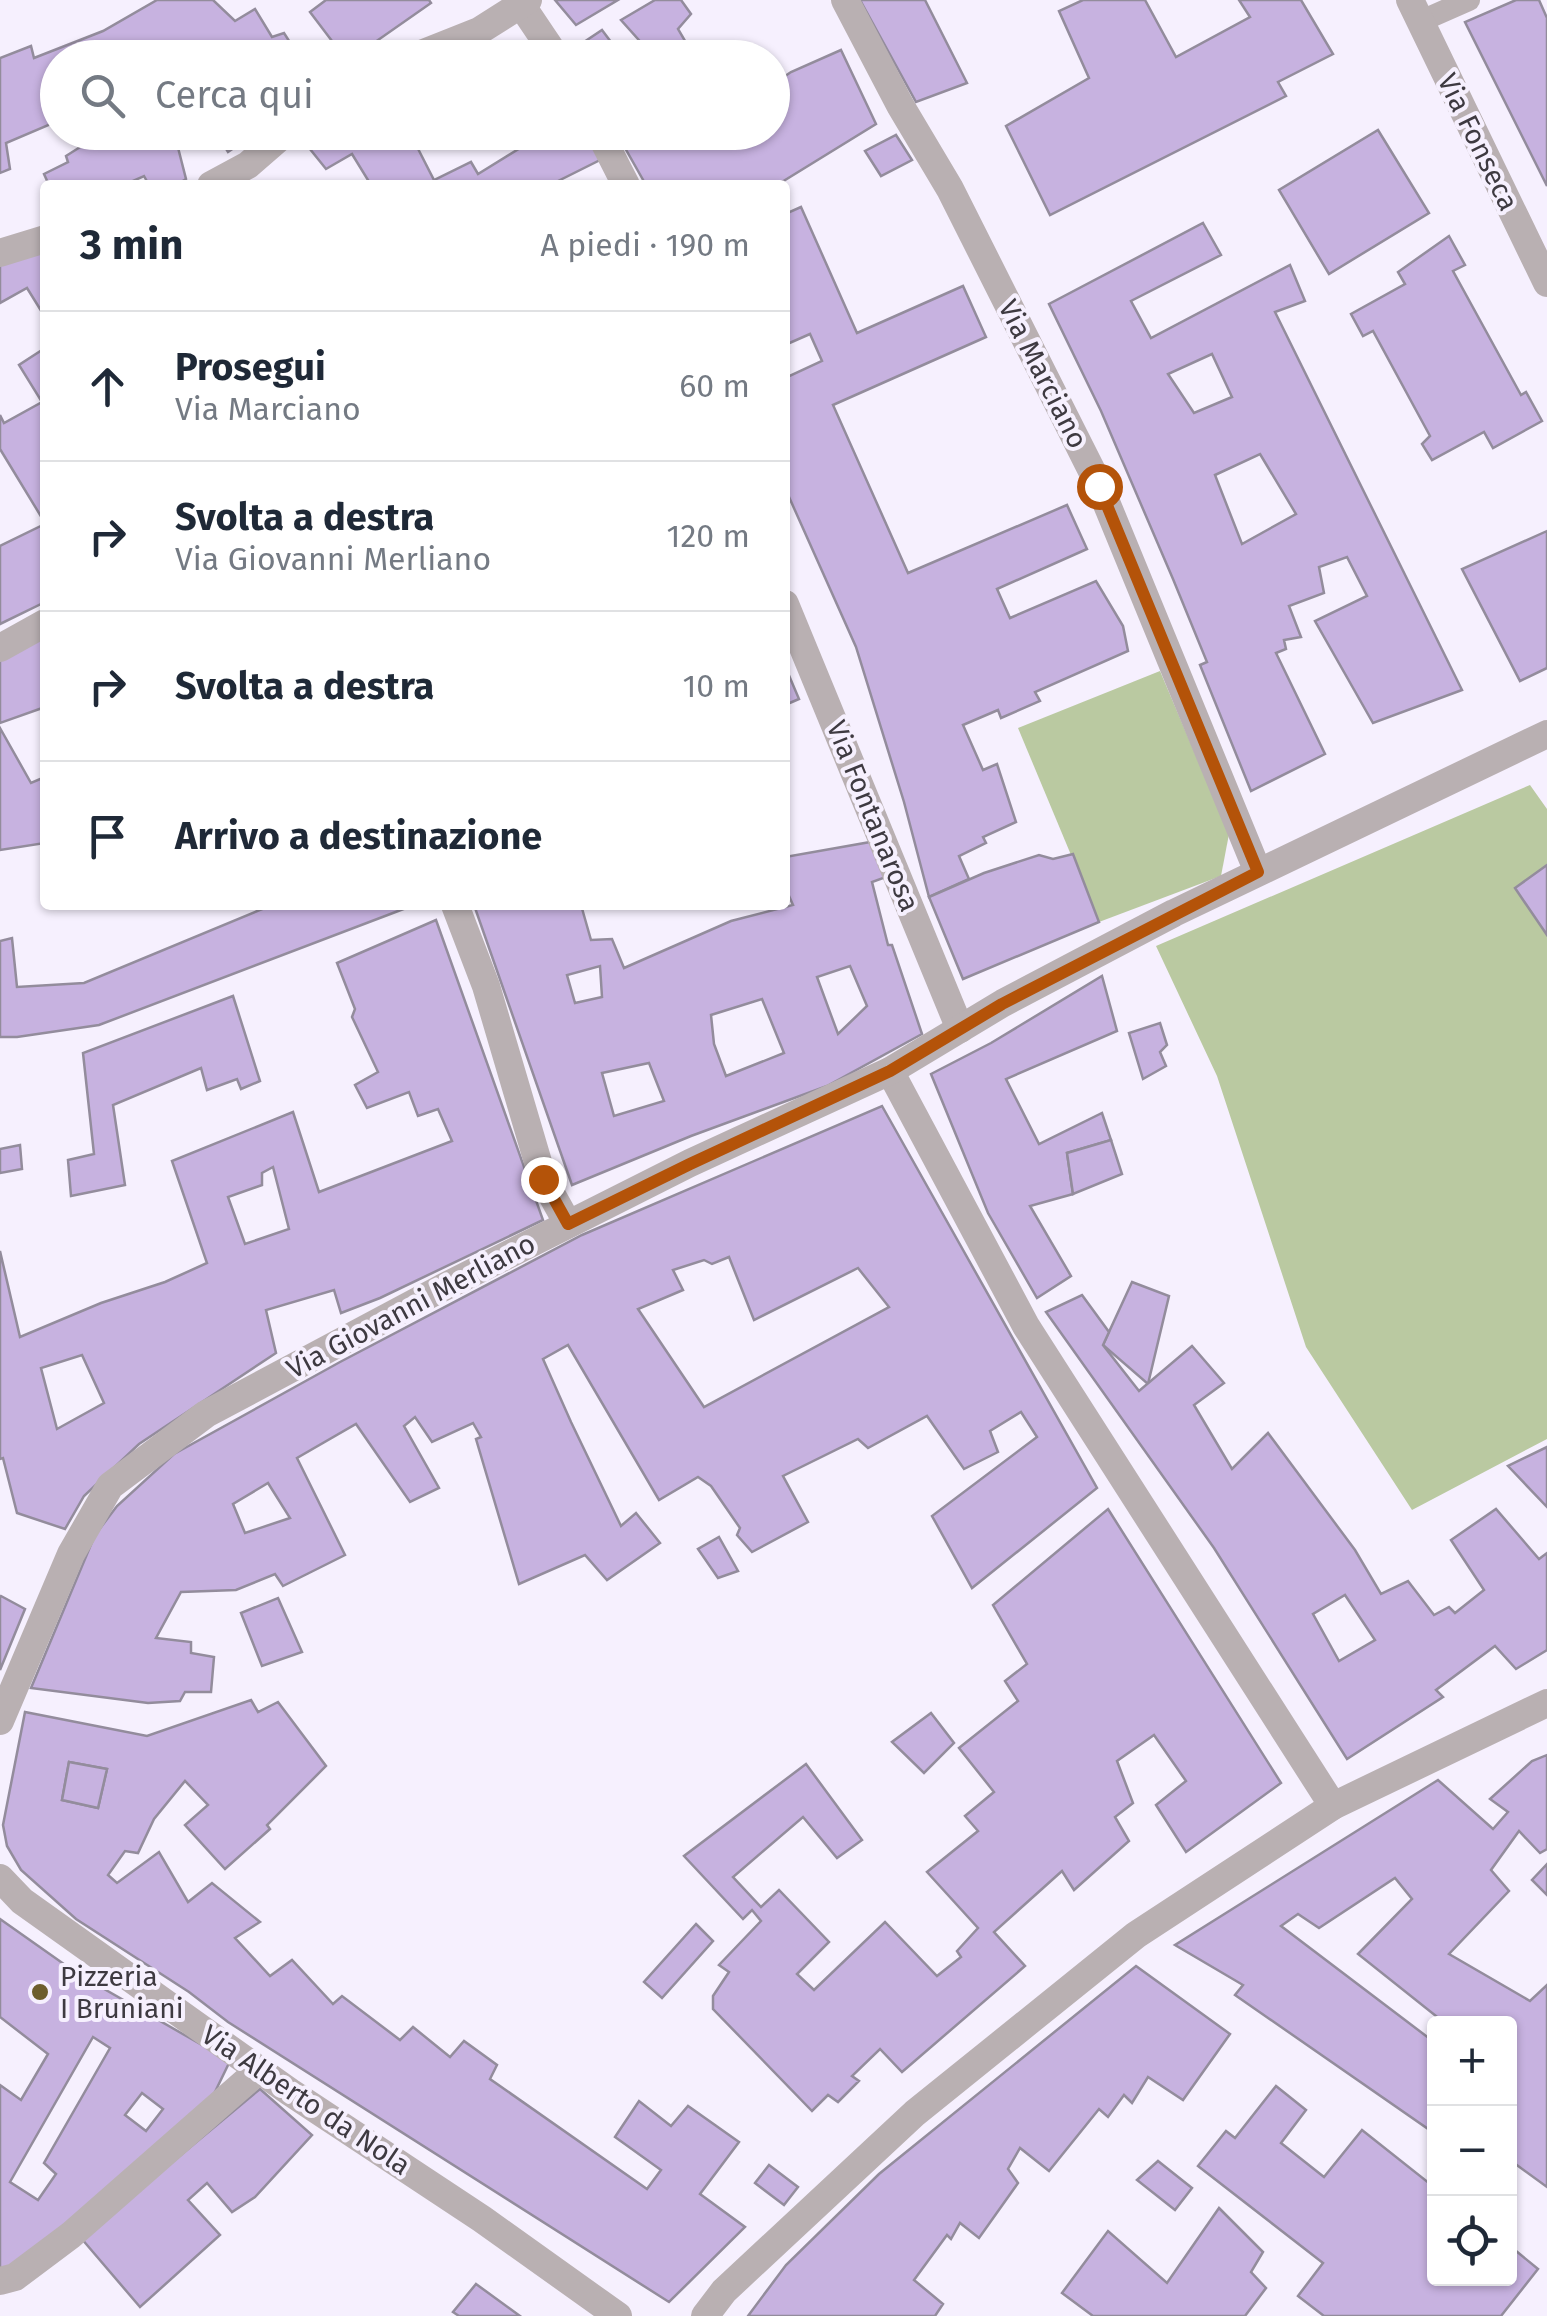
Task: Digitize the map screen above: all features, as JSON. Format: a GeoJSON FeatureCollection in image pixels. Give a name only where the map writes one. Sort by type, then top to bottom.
{"type":"FeatureCollection","features":[{"type":"Feature","properties":{"kind":"street","name":"Via Marciano"},"geometry":{"type":"LineString","coordinates":[[845,0],[950,189],[1099,486],[1258,872]]}},
{"type":"Feature","properties":{"kind":"street"},"geometry":{"type":"LineString","coordinates":[[456,40],[525,3],[547,40]]}},
{"type":"Feature","properties":{"kind":"street","name":"Via Fonseca"},"geometry":{"type":"LineString","coordinates":[[1414,11],[1547,283]]}},
{"type":"Feature","properties":{"kind":"street"},"geometry":{"type":"LineString","coordinates":[[220,180],[248,165],[265,150]]}},
{"type":"Feature","properties":{"kind":"street"},"geometry":{"type":"LineString","coordinates":[[608,150],[623,180]]}},
{"type":"Feature","properties":{"kind":"street"},"geometry":{"type":"LineString","coordinates":[[0,253],[40,241]]}},
{"type":"Feature","properties":{"kind":"street","name":"Via Fontanarosa"},"geometry":{"type":"LineString","coordinates":[[790,616],[960,1029]]}},
{"type":"Feature","properties":{"kind":"street"},"geometry":{"type":"LineString","coordinates":[[0,648],[40,626]]}},
{"type":"Feature","properties":{"kind":"street","name":"Via Giovanni Merliano"},"geometry":{"type":"LineString","coordinates":[[0,1720],[71,1554],[110,1486],[206,1414],[568,1224],[890,1071],[1002,1004],[1258,872],[1547,734]]}},
{"type":"Feature","properties":{"kind":"street"},"geometry":{"type":"LineString","coordinates":[[456,910],[486,986],[543,1179],[568,1224]]}},
{"type":"Feature","properties":{"kind":"street"},"geometry":{"type":"LineString","coordinates":[[890,1071],[1026,1326],[1333,1806]]}},
{"type":"Feature","properties":{"kind":"street"},"geometry":{"type":"LineString","coordinates":[[705,2316],[724,2290],[929,2101],[1136,1935],[1333,1806],[1547,1703]]}},
{"type":"Feature","properties":{"kind":"street","name":"Via Alberto da Nola"},"geometry":{"type":"LineString","coordinates":[[0,1878],[22,1901],[259,2070],[482,2218],[618,2316]]}},
{"type":"Feature","properties":{"kind":"street"},"geometry":{"type":"LineString","coordinates":[[0,2281],[15,2277],[72,2236],[259,2070]]}},
{"type":"Feature","properties":{"kind":"lane"},"geometry":{"type":"LineString","coordinates":[[1414,11],[1469,0]]}},
{"type":"Feature","properties":{"kind":"green space"},"geometry":{"type":"Polygon","coordinates":[[[1160,671],[1229,834],[1221,876],[1099,922],[1018,728],[1160,671]]]}},
{"type":"Feature","properties":{"kind":"green space"},"geometry":{"type":"Polygon","coordinates":[[[1530,785],[1547,809],[1547,1439],[1412,1510],[1306,1347],[1217,1076],[1156,946],[1530,785]]]}},
{"type":"Feature","properties":{"kind":"building"},"geometry":{"type":"Polygon","coordinates":[[[157,0],[213,0],[235,21],[255,9],[272,37],[284,33],[288,40],[80,40],[157,0]]]}},
{"type":"Feature","properties":{"kind":"building"},"geometry":{"type":"Polygon","coordinates":[[[326,0],[431,3],[378,40],[331,40],[310,12],[326,0]]]}},
{"type":"Feature","properties":{"kind":"building"},"geometry":{"type":"Polygon","coordinates":[[[555,0],[618,0],[576,25],[555,0]]]}},
{"type":"Feature","properties":{"kind":"building"},"geometry":{"type":"Polygon","coordinates":[[[655,0],[681,0],[691,14],[678,29],[684,40],[639,40],[621,20],[655,0]]]}},
{"type":"Feature","properties":{"kind":"building"},"geometry":{"type":"Polygon","coordinates":[[[860,0],[925,0],[967,83],[916,102],[860,0]]]}},
{"type":"Feature","properties":{"kind":"building"},"geometry":{"type":"Polygon","coordinates":[[[1083,0],[1145,0],[1176,57],[1250,17],[1239,0],[1301,0],[1333,54],[1278,82],[1286,96],[1050,215],[1006,126],[1089,78],[1059,11],[1083,0]]]}},
{"type":"Feature","properties":{"kind":"building"},"geometry":{"type":"Polygon","coordinates":[[[1516,0],[1539,0],[1547,18],[1547,186],[1465,22],[1516,0]]]}},
{"type":"Feature","properties":{"kind":"building"},"geometry":{"type":"Polygon","coordinates":[[[602,30],[610,40],[587,40],[602,30]]]}},
{"type":"Feature","properties":{"kind":"building"},"geometry":{"type":"Polygon","coordinates":[[[31,46],[34,58],[40,56],[40,129],[6,143],[10,169],[0,173],[0,58],[31,46]]]}},
{"type":"Feature","properties":{"kind":"building"},"geometry":{"type":"Polygon","coordinates":[[[841,50],[876,124],[785,180],[643,180],[626,150],[790,150],[791,72],[841,50]]]}},
{"type":"Feature","properties":{"kind":"building"},"geometry":{"type":"Polygon","coordinates":[[[1378,130],[1429,213],[1329,274],[1279,190],[1378,130]]]}},
{"type":"Feature","properties":{"kind":"building"},"geometry":{"type":"Polygon","coordinates":[[[896,135],[912,160],[881,176],[865,151],[896,135]]]}},
{"type":"Feature","properties":{"kind":"building"},"geometry":{"type":"Polygon","coordinates":[[[75,150],[179,150],[186,179],[146,180],[144,176],[135,180],[47,180],[44,174],[68,162],[66,156],[75,150]]]}},
{"type":"Feature","properties":{"kind":"building"},"geometry":{"type":"Polygon","coordinates":[[[311,150],[419,150],[434,180],[368,180],[352,154],[326,169],[311,150]]]}},
{"type":"Feature","properties":{"kind":"building"},"geometry":{"type":"Polygon","coordinates":[[[517,150],[597,150],[602,159],[560,180],[434,180],[471,162],[478,174],[517,150]]]}},
{"type":"Feature","properties":{"kind":"building"},"geometry":{"type":"Polygon","coordinates":[[[801,207],[857,333],[963,286],[986,337],[833,405],[908,573],[1067,505],[1087,549],[997,589],[1010,618],[1096,581],[1123,626],[1128,651],[1035,692],[1040,701],[1001,718],[998,710],[963,725],[983,770],[997,764],[1016,822],[983,837],[986,843],[959,856],[969,879],[929,897],[856,647],[790,499],[790,376],[822,361],[810,334],[790,343],[790,212],[801,207]]]}},
{"type":"Feature","properties":{"kind":"building"},"geometry":{"type":"Polygon","coordinates":[[[1203,223],[1221,255],[1131,301],[1151,338],[1290,265],[1305,301],[1275,312],[1462,690],[1373,723],[1315,621],[1367,596],[1347,557],[1319,567],[1324,593],[1289,606],[1301,637],[1284,640],[1286,649],[1276,653],[1325,754],[1251,791],[1200,665],[1207,662],[1173,579],[1101,411],[1049,304],[1203,223]],[[1212,354],[1168,374],[1194,413],[1232,397],[1212,354]],[[1260,454],[1215,475],[1242,544],[1296,514],[1260,454]]]}},
{"type":"Feature","properties":{"kind":"building"},"geometry":{"type":"Polygon","coordinates":[[[1449,236],[1465,265],[1453,271],[1521,395],[1526,392],[1542,421],[1493,448],[1484,432],[1432,460],[1422,444],[1430,436],[1373,331],[1363,336],[1351,314],[1405,284],[1398,272],[1449,236]]]}},
{"type":"Feature","properties":{"kind":"building"},"geometry":{"type":"Polygon","coordinates":[[[40,243],[40,309],[27,288],[0,303],[0,256],[40,243]]]}},
{"type":"Feature","properties":{"kind":"building"},"geometry":{"type":"Polygon","coordinates":[[[40,351],[40,399],[19,365],[40,351]]]}},
{"type":"Feature","properties":{"kind":"building"},"geometry":{"type":"Polygon","coordinates":[[[40,403],[40,515],[0,449],[0,415],[4,423],[40,403]]]}},
{"type":"Feature","properties":{"kind":"building"},"geometry":{"type":"Polygon","coordinates":[[[40,526],[40,604],[0,624],[0,546],[40,526]]]}},
{"type":"Feature","properties":{"kind":"building"},"geometry":{"type":"Polygon","coordinates":[[[1547,531],[1547,668],[1520,681],[1462,569],[1547,531]]]}},
{"type":"Feature","properties":{"kind":"building"},"geometry":{"type":"Polygon","coordinates":[[[40,632],[40,709],[0,723],[0,656],[40,632]]]}},
{"type":"Feature","properties":{"kind":"building"},"geometry":{"type":"Polygon","coordinates":[[[790,678],[799,699],[790,703],[790,678]]]}},
{"type":"Feature","properties":{"kind":"building"},"geometry":{"type":"Polygon","coordinates":[[[0,728],[31,783],[40,779],[40,844],[0,850],[0,728]]]}},
{"type":"Feature","properties":{"kind":"building"},"geometry":{"type":"Polygon","coordinates":[[[876,841],[886,877],[872,882],[888,945],[892,945],[922,1034],[827,1086],[572,1185],[476,910],[582,910],[591,940],[612,939],[624,968],[731,921],[774,910],[790,910],[790,856],[876,841]],[[600,966],[567,975],[575,1003],[602,997],[600,966]],[[850,966],[817,977],[838,1034],[867,1006],[850,966]],[[762,999],[711,1015],[714,1044],[726,1076],[784,1053],[762,999]],[[649,1063],[602,1073],[614,1116],[664,1101],[649,1063]]]}},
{"type":"Feature","properties":{"kind":"building"},"geometry":{"type":"Polygon","coordinates":[[[1073,854],[1099,922],[963,979],[929,897],[1039,855],[1053,859],[1073,854]]]}},
{"type":"Feature","properties":{"kind":"building"},"geometry":{"type":"Polygon","coordinates":[[[1547,865],[1547,935],[1515,888],[1547,865]]]}},
{"type":"Feature","properties":{"kind":"building"},"geometry":{"type":"Polygon","coordinates":[[[260,910],[401,910],[99,1025],[0,1037],[0,941],[12,938],[17,987],[84,983],[260,910]]]}},
{"type":"Feature","properties":{"kind":"building"},"geometry":{"type":"Polygon","coordinates":[[[436,920],[543,1220],[341,1313],[334,1290],[266,1310],[276,1353],[139,1444],[84,1496],[65,1529],[17,1513],[3,1458],[0,1459],[0,1251],[20,1337],[207,1263],[172,1161],[293,1112],[319,1192],[452,1141],[438,1109],[418,1116],[409,1092],[367,1108],[355,1085],[378,1072],[352,1017],[355,1009],[337,963],[436,920]],[[273,1167],[262,1173],[262,1185],[228,1197],[245,1244],[289,1229],[273,1167]],[[82,1355],[41,1368],[57,1429],[104,1403],[82,1355]]]}},
{"type":"Feature","properties":{"kind":"building"},"geometry":{"type":"Polygon","coordinates":[[[1102,976],[1117,1031],[1006,1079],[1039,1144],[1102,1113],[1111,1140],[1067,1153],[1073,1194],[1030,1206],[1071,1276],[1037,1298],[988,1213],[931,1074],[1102,976]]]}},
{"type":"Feature","properties":{"kind":"building"},"geometry":{"type":"Polygon","coordinates":[[[233,996],[260,1081],[241,1089],[237,1079],[207,1090],[201,1068],[113,1105],[125,1185],[71,1196],[68,1160],[94,1154],[83,1053],[233,996]]]}},
{"type":"Feature","properties":{"kind":"building"},"geometry":{"type":"Polygon","coordinates":[[[1160,1023],[1167,1045],[1160,1052],[1166,1066],[1143,1079],[1129,1033],[1160,1023]]]}},
{"type":"Feature","properties":{"kind":"building"},"geometry":{"type":"Polygon","coordinates":[[[882,1106],[1097,1488],[972,1588],[932,1516],[1037,1437],[1021,1412],[990,1431],[998,1452],[964,1469],[927,1416],[868,1448],[858,1439],[783,1476],[808,1522],[752,1552],[737,1535],[740,1528],[711,1486],[698,1477],[659,1500],[568,1345],[543,1359],[571,1422],[621,1526],[636,1513],[660,1543],[607,1580],[585,1555],[519,1584],[476,1439],[481,1437],[473,1423],[432,1442],[415,1417],[404,1426],[439,1488],[410,1502],[356,1424],[297,1458],[345,1555],[283,1586],[275,1574],[236,1590],[181,1592],[156,1638],[191,1642],[191,1653],[214,1657],[211,1692],[185,1692],[180,1701],[148,1703],[31,1688],[95,1535],[117,1506],[174,1454],[582,1235],[882,1106]],[[729,1257],[673,1270],[683,1290],[638,1309],[704,1407],[889,1307],[858,1268],[754,1320],[729,1257]],[[268,1483],[233,1504],[245,1533],[290,1518],[268,1483]]]}},
{"type":"Feature","properties":{"kind":"building"},"geometry":{"type":"Polygon","coordinates":[[[1111,1140],[1122,1174],[1073,1194],[1067,1153],[1111,1140]]]}},
{"type":"Feature","properties":{"kind":"building"},"geometry":{"type":"Polygon","coordinates":[[[20,1145],[22,1169],[0,1173],[0,1149],[20,1145]]]}},
{"type":"Feature","properties":{"kind":"building"},"geometry":{"type":"Polygon","coordinates":[[[1132,1282],[1169,1296],[1148,1384],[1103,1345],[1132,1282]]]}},
{"type":"Feature","properties":{"kind":"building"},"geometry":{"type":"Polygon","coordinates":[[[1082,1295],[1109,1332],[1103,1345],[1139,1391],[1192,1346],[1224,1383],[1194,1405],[1232,1469],[1268,1433],[1355,1550],[1381,1594],[1408,1581],[1434,1615],[1449,1607],[1455,1613],[1484,1590],[1451,1540],[1496,1509],[1539,1559],[1547,1553],[1547,1650],[1516,1669],[1495,1646],[1436,1690],[1443,1697],[1347,1759],[1214,1548],[1046,1312],[1082,1295]],[[1345,1595],[1313,1614],[1339,1661],[1375,1640],[1345,1595]]]}},
{"type":"Feature","properties":{"kind":"building"},"geometry":{"type":"Polygon","coordinates":[[[1547,1447],[1547,1507],[1508,1466],[1547,1447]]]}},
{"type":"Feature","properties":{"kind":"building"},"geometry":{"type":"Polygon","coordinates":[[[1108,1509],[1281,1783],[1186,1852],[1156,1805],[1186,1781],[1154,1735],[1117,1761],[1133,1803],[1115,1817],[1129,1841],[1074,1890],[1062,1871],[994,1932],[1025,1966],[902,2072],[880,2049],[852,2076],[859,2081],[838,2102],[828,2095],[812,2111],[713,2009],[713,1996],[729,1972],[719,1965],[761,1921],[752,1910],[743,1919],[684,1856],[806,1764],[862,1840],[837,1858],[803,1817],[733,1877],[761,1907],[779,1890],[829,1942],[797,1974],[814,1990],[885,1922],[937,1976],[961,1957],[957,1951],[978,1928],[927,1872],[978,1831],[965,1816],[994,1792],[959,1748],[1018,1701],[1005,1681],[1027,1664],[993,1605],[1108,1509]]]}},
{"type":"Feature","properties":{"kind":"building"},"geometry":{"type":"Polygon","coordinates":[[[719,1537],[738,1571],[718,1578],[698,1549],[719,1537]]]}},
{"type":"Feature","properties":{"kind":"building"},"geometry":{"type":"Polygon","coordinates":[[[0,1597],[25,1609],[0,1670],[0,1597]]]}},
{"type":"Feature","properties":{"kind":"building"},"geometry":{"type":"Polygon","coordinates":[[[278,1598],[302,1652],[262,1666],[241,1613],[278,1598]]]}},
{"type":"Feature","properties":{"kind":"building"},"geometry":{"type":"Polygon","coordinates":[[[251,1700],[258,1712],[278,1702],[326,1766],[267,1825],[270,1829],[225,1869],[185,1825],[208,1805],[185,1781],[154,1819],[138,1853],[125,1851],[108,1875],[117,1883],[159,1852],[188,1902],[212,1883],[260,1922],[235,1938],[270,1976],[292,1960],[333,2004],[342,1996],[400,2040],[413,2027],[450,2057],[464,2041],[497,2065],[490,2079],[647,2189],[661,2170],[615,2137],[639,2101],[671,2126],[688,2106],[739,2142],[700,2194],[745,2227],[669,2302],[228,2022],[76,1919],[21,1870],[7,1846],[3,1825],[25,1712],[147,1736],[251,1700]],[[69,1762],[62,1800],[98,1808],[107,1769],[69,1762]]]}},
{"type":"Feature","properties":{"kind":"building"},"geometry":{"type":"Polygon","coordinates":[[[931,1713],[954,1743],[924,1773],[892,1742],[931,1713]]]}},
{"type":"Feature","properties":{"kind":"building"},"geometry":{"type":"Polygon","coordinates":[[[1547,1755],[1547,1849],[1540,1853],[1519,1831],[1491,1870],[1509,1891],[1449,1954],[1530,2001],[1547,1985],[1547,2187],[1517,2165],[1517,2016],[1436,2016],[1358,1954],[1412,1899],[1395,1878],[1319,1928],[1298,1914],[1281,1926],[1427,2037],[1427,2128],[1235,1995],[1243,1985],[1175,1945],[1438,1780],[1493,1829],[1508,1812],[1490,1799],[1532,1761],[1547,1755]]]}},
{"type":"Feature","properties":{"kind":"building"},"geometry":{"type":"Polygon","coordinates":[[[69,1762],[107,1769],[98,1808],[62,1800],[69,1762]]]}},
{"type":"Feature","properties":{"kind":"building"},"geometry":{"type":"Polygon","coordinates":[[[1547,1864],[1547,1895],[1532,1880],[1547,1864]]]}},
{"type":"Feature","properties":{"kind":"building"},"geometry":{"type":"Polygon","coordinates":[[[0,1919],[78,1974],[230,2061],[213,2096],[79,2217],[4,2270],[0,2267],[0,2085],[21,2100],[48,2054],[0,2017],[0,1919]],[[93,2037],[10,2182],[38,2200],[56,2174],[44,2163],[110,2048],[93,2037]],[[142,2093],[125,2115],[146,2131],[163,2109],[142,2093]]]}},
{"type":"Feature","properties":{"kind":"building"},"geometry":{"type":"Polygon","coordinates":[[[696,1924],[713,1941],[662,1998],[644,1982],[696,1924]]]}},
{"type":"Feature","properties":{"kind":"building"},"geometry":{"type":"Polygon","coordinates":[[[1136,1966],[1230,2034],[1183,2100],[1148,2077],[1132,2103],[1124,2095],[1108,2117],[1099,2109],[1049,2171],[1020,2148],[1008,2169],[1018,2183],[979,2238],[960,2223],[951,2239],[947,2235],[914,2280],[943,2304],[935,2316],[748,2316],[786,2265],[879,2174],[1136,1966]]]}},
{"type":"Feature","properties":{"kind":"building"},"geometry":{"type":"Polygon","coordinates":[[[1276,2086],[1306,2110],[1281,2143],[1324,2177],[1362,2130],[1427,2181],[1427,2286],[1517,2286],[1517,2252],[1538,2269],[1501,2316],[1324,2316],[1298,2296],[1323,2263],[1198,2166],[1226,2131],[1235,2138],[1276,2086]]]}},
{"type":"Feature","properties":{"kind":"building"},"geometry":{"type":"Polygon","coordinates":[[[260,2089],[312,2135],[255,2197],[232,2212],[207,2183],[188,2200],[220,2235],[140,2307],[81,2238],[260,2089]]]}},
{"type":"Feature","properties":{"kind":"building"},"geometry":{"type":"Polygon","coordinates":[[[1158,2161],[1192,2188],[1175,2210],[1137,2180],[1158,2161]]]}},
{"type":"Feature","properties":{"kind":"building"},"geometry":{"type":"Polygon","coordinates":[[[769,2165],[798,2187],[784,2205],[755,2183],[769,2165]]]}},
{"type":"Feature","properties":{"kind":"building"},"geometry":{"type":"Polygon","coordinates":[[[1219,2208],[1263,2252],[1251,2272],[1266,2288],[1245,2316],[1093,2316],[1062,2293],[1108,2231],[1167,2283],[1219,2208]]]}},
{"type":"Feature","properties":{"kind":"building"},"geometry":{"type":"Polygon","coordinates":[[[476,2284],[520,2316],[459,2316],[453,2312],[476,2284]]]}},
{"type":"Feature","properties":{"kind":"place","name":"Pizzeria I Bruniani"},"geometry":{"type":"Point","coordinates":[40,1992]}},
{"type":"Feature","properties":{"kind":"route"},"geometry":{"type":"LineString","coordinates":[[543,1179],[568,1224],[890,1071],[1002,1004],[1258,872],[1099,486]]}}]}
